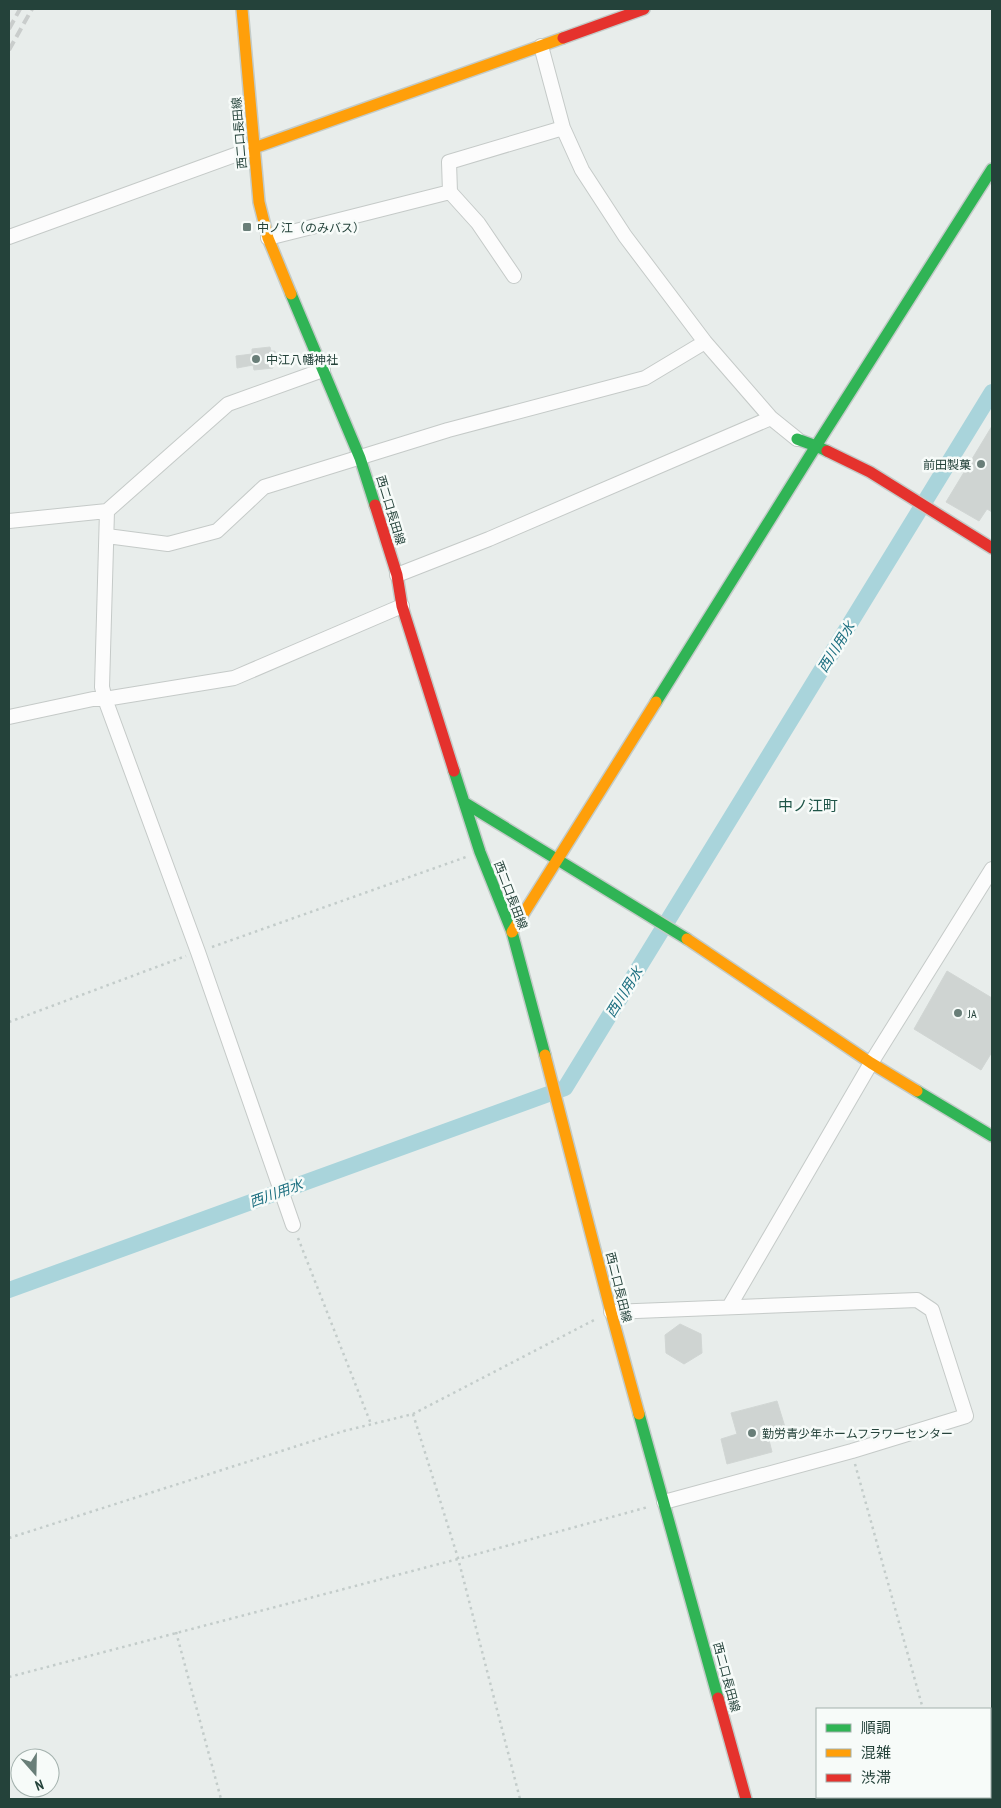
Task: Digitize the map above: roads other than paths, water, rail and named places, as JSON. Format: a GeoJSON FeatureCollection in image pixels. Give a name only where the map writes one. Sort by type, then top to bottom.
{"type":"FeatureCollection","features":[{"type":"Feature","properties":{"kind":"street","name":"西二口長田線"},"geometry":{"type":"LineString","coordinates":[[242,9],[259,202],[268,238],[360,458],[396,575],[402,606],[480,852],[512,932],[568,1138],[611,1312],[746,1799]]}},
{"type":"Feature","properties":{"kind":"street"},"geometry":{"type":"LineString","coordinates":[[9,236],[644,9]]}},
{"type":"Feature","properties":{"kind":"street"},"geometry":{"type":"LineString","coordinates":[[541,46],[563,128],[582,170],[625,236],[705,342],[771,418],[797,439],[870,472],[992,548]]}},
{"type":"Feature","properties":{"kind":"street"},"geometry":{"type":"LineString","coordinates":[[514,276],[478,223],[450,192],[450,162],[563,128]]}},
{"type":"Feature","properties":{"kind":"street"},"geometry":{"type":"LineString","coordinates":[[512,932],[992,169]]}},
{"type":"Feature","properties":{"kind":"street"},"geometry":{"type":"LineString","coordinates":[[268,238],[450,192]]}},
{"type":"Feature","properties":{"kind":"street"},"geometry":{"type":"LineString","coordinates":[[107,536],[168,544],[218,531],[264,487],[448,430],[645,378],[705,342]]}},
{"type":"Feature","properties":{"kind":"street"},"geometry":{"type":"LineString","coordinates":[[9,521],[107,511],[228,404],[323,370]]}},
{"type":"Feature","properties":{"kind":"street"},"geometry":{"type":"LineString","coordinates":[[396,575],[498,535],[771,418]]}},
{"type":"Feature","properties":{"kind":"street"},"geometry":{"type":"LineString","coordinates":[[107,511],[102,687],[105,699],[198,952],[293,1225]]}},
{"type":"Feature","properties":{"kind":"street"},"geometry":{"type":"LineString","coordinates":[[9,717],[93,699],[105,699],[234,678],[402,606]]}},
{"type":"Feature","properties":{"kind":"street"},"geometry":{"type":"LineString","coordinates":[[466,803],[688,940],[871,1063],[992,1136]]}},
{"type":"Feature","properties":{"kind":"street"},"geometry":{"type":"LineString","coordinates":[[729,1307],[871,1063],[992,869]]}},
{"type":"Feature","properties":{"kind":"street"},"geometry":{"type":"LineString","coordinates":[[611,1312],[917,1300],[932,1310],[966,1416],[852,1451],[664,1502]]}},
{"type":"Feature","properties":{"kind":"waterway","name":"西川用水"},"geometry":{"type":"LineString","coordinates":[[9,1290],[565,1088],[992,392]]}},
{"type":"Feature","properties":{"kind":"railway"},"geometry":{"type":"LineString","coordinates":[[9,29],[20,9]]}},
{"type":"Feature","properties":{"kind":"railway"},"geometry":{"type":"LineString","coordinates":[[9,50],[32,9]]}},
{"type":"Feature","properties":{"kind":"place","name":"中ノ江（のみバス）"},"geometry":{"type":"Point","coordinates":[247,227]}},
{"type":"Feature","properties":{"kind":"place","name":"中江八幡神社"},"geometry":{"type":"Point","coordinates":[256,359]}},
{"type":"Feature","properties":{"kind":"place","name":"前田製菓"},"geometry":{"type":"Point","coordinates":[981,464]}},
{"type":"Feature","properties":{"kind":"place","name":"JA"},"geometry":{"type":"Point","coordinates":[958,1013]}},
{"type":"Feature","properties":{"kind":"place","name":"勤労青少年ホームフラワーセンター"},"geometry":{"type":"Point","coordinates":[752,1433]}},
{"type":"Feature","properties":{"kind":"district","name":"中ノ江町"},"geometry":{"type":"Point","coordinates":[808,805]}}]}
